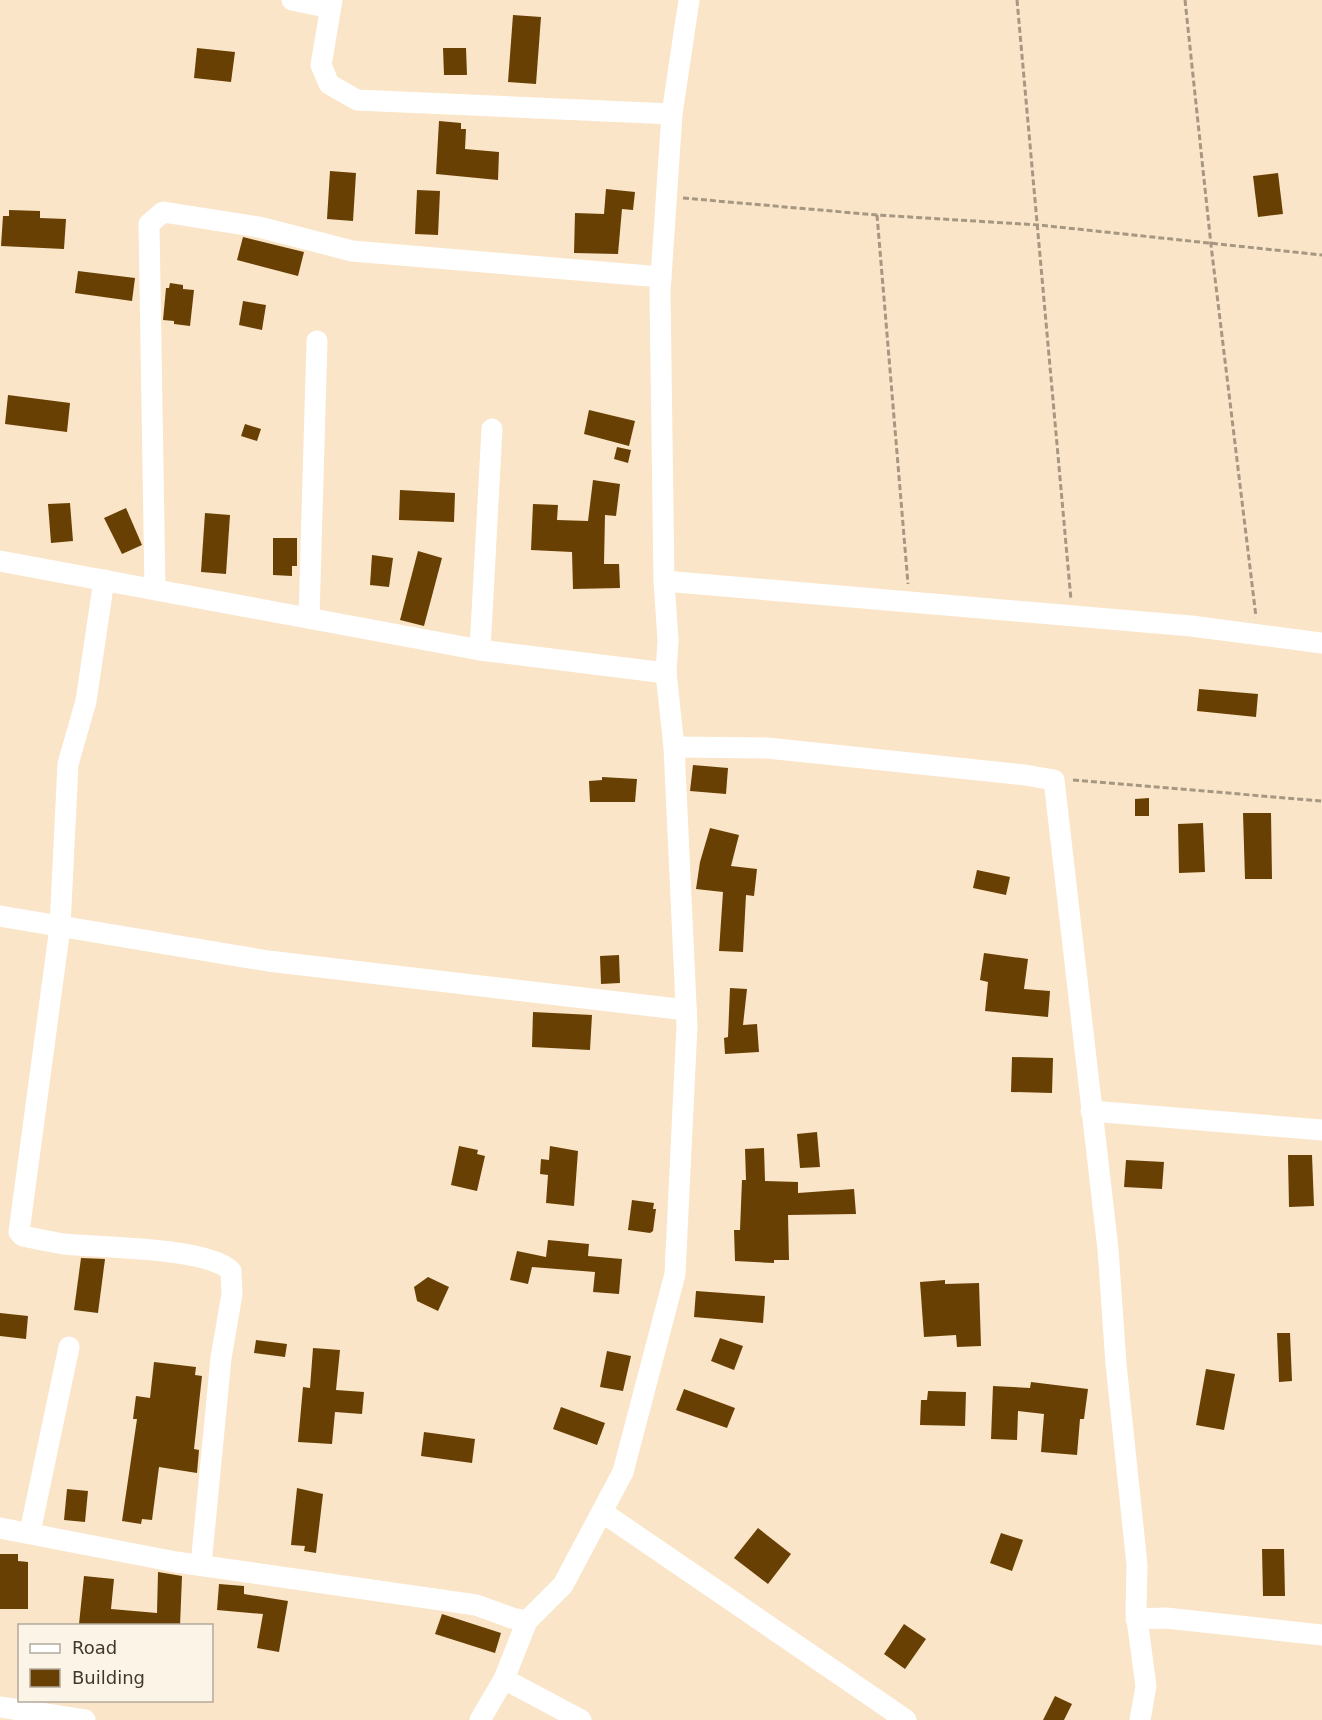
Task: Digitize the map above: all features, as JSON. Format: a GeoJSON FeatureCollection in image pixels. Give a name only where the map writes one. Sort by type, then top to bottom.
{"type":"FeatureCollection","features":[{"type":"Feature","properties":{"kind":"street"},"geometry":{"type":"LineString","coordinates":[[291,0],[331,4],[321,65],[329,84],[357,100],[672,114]]}},
{"type":"Feature","properties":{"kind":"street"},"geometry":{"type":"LineString","coordinates":[[480,1720],[504,1679],[527,1621],[563,1585],[623,1472],[675,1274],[686,1010],[674,747],[666,673],[668,640],[664,580],[661,277],[672,114],[690,0]]}},
{"type":"Feature","properties":{"kind":"street"},"geometry":{"type":"LineString","coordinates":[[155,589],[149,224],[163,212],[259,227],[352,251],[661,277]]}},
{"type":"Feature","properties":{"kind":"street"},"geometry":{"type":"LineString","coordinates":[[309,617],[317,341]]}},
{"type":"Feature","properties":{"kind":"street"},"geometry":{"type":"LineString","coordinates":[[480,650],[492,429]]}},
{"type":"Feature","properties":{"kind":"street"},"geometry":{"type":"LineString","coordinates":[[0,561],[480,650],[666,673]]}},
{"type":"Feature","properties":{"kind":"street"},"geometry":{"type":"LineString","coordinates":[[104,580],[86,701],[68,764],[60,927],[19,1232],[23,1236],[62,1244],[187,1254],[223,1262],[231,1271],[232,1294],[221,1358],[201,1565]]}},
{"type":"Feature","properties":{"kind":"street"},"geometry":{"type":"LineString","coordinates":[[664,580],[1191,626],[1322,643]]}},
{"type":"Feature","properties":{"kind":"street"},"geometry":{"type":"LineString","coordinates":[[674,747],[767,748],[1026,775],[1054,780],[1108,1249],[1116,1364],[1137,1565],[1136,1619],[1146,1686],[1140,1720]]}},
{"type":"Feature","properties":{"kind":"street"},"geometry":{"type":"LineString","coordinates":[[0,916],[268,961],[686,1010]]}},
{"type":"Feature","properties":{"kind":"street"},"geometry":{"type":"LineString","coordinates":[[1091,1111],[1322,1130]]}},
{"type":"Feature","properties":{"kind":"street"},"geometry":{"type":"LineString","coordinates":[[30,1532],[69,1347]]}},
{"type":"Feature","properties":{"kind":"street"},"geometry":{"type":"LineString","coordinates":[[602,1512],[906,1720]]}},
{"type":"Feature","properties":{"kind":"street"},"geometry":{"type":"LineString","coordinates":[[0,1528],[30,1532],[86,1546],[201,1565],[476,1605],[527,1621]]}},
{"type":"Feature","properties":{"kind":"street"},"geometry":{"type":"LineString","coordinates":[[1136,1619],[1166,1618],[1322,1635]]}},
{"type":"Feature","properties":{"kind":"street"},"geometry":{"type":"LineString","coordinates":[[504,1679],[581,1720]]}},
{"type":"Feature","properties":{"kind":"street"},"geometry":{"type":"LineString","coordinates":[[0,1707],[85,1720]]}},
{"type":"Feature","properties":{"kind":"path"},"geometry":{"type":"LineString","coordinates":[[1017,0],[1039,225],[1072,616]]}},
{"type":"Feature","properties":{"kind":"path"},"geometry":{"type":"LineString","coordinates":[[1185,0],[1211,245],[1256,621]]}},
{"type":"Feature","properties":{"kind":"path"},"geometry":{"type":"LineString","coordinates":[[666,197],[877,215],[1039,225],[1322,255]]}},
{"type":"Feature","properties":{"kind":"path"},"geometry":{"type":"LineString","coordinates":[[877,215],[909,588]]}},
{"type":"Feature","properties":{"kind":"path"},"geometry":{"type":"LineString","coordinates":[[1071,780],[1322,801]]}},
{"type":"Feature","properties":{"kind":"building"},"geometry":{"type":"Polygon","coordinates":[[[513,15],[541,17],[536,84],[508,82],[513,15]]]}},
{"type":"Feature","properties":{"kind":"building"},"geometry":{"type":"Polygon","coordinates":[[[197,48],[235,52],[231,82],[194,78],[197,48]]]}},
{"type":"Feature","properties":{"kind":"building"},"geometry":{"type":"Polygon","coordinates":[[[443,48],[466,48],[467,75],[444,75],[443,48]]]}},
{"type":"Feature","properties":{"kind":"building"},"geometry":{"type":"Polygon","coordinates":[[[439,121],[461,123],[461,129],[466,129],[465,149],[499,152],[498,180],[436,174],[439,121]]]}},
{"type":"Feature","properties":{"kind":"building"},"geometry":{"type":"Polygon","coordinates":[[[330,171],[356,173],[353,221],[327,219],[330,171]]]}},
{"type":"Feature","properties":{"kind":"building"},"geometry":{"type":"Polygon","coordinates":[[[1278,173],[1283,214],[1258,217],[1253,176],[1278,173]]]}},
{"type":"Feature","properties":{"kind":"building"},"geometry":{"type":"Polygon","coordinates":[[[606,189],[635,192],[633,210],[622,209],[618,254],[574,253],[575,213],[604,214],[606,189]]]}},
{"type":"Feature","properties":{"kind":"building"},"geometry":{"type":"Polygon","coordinates":[[[417,190],[440,191],[438,235],[415,234],[417,190]]]}},
{"type":"Feature","properties":{"kind":"building"},"geometry":{"type":"Polygon","coordinates":[[[9,210],[40,211],[40,218],[66,219],[64,249],[1,246],[3,216],[9,216],[9,210]]]}},
{"type":"Feature","properties":{"kind":"building"},"geometry":{"type":"Polygon","coordinates":[[[243,237],[304,252],[298,276],[237,260],[243,237]]]}},
{"type":"Feature","properties":{"kind":"building"},"geometry":{"type":"Polygon","coordinates":[[[78,271],[135,278],[132,301],[75,293],[78,271]]]}},
{"type":"Feature","properties":{"kind":"building"},"geometry":{"type":"Polygon","coordinates":[[[170,283],[183,285],[183,289],[194,290],[190,326],[163,320],[166,288],[169,288],[170,283]]]}},
{"type":"Feature","properties":{"kind":"building"},"geometry":{"type":"Polygon","coordinates":[[[243,301],[266,305],[262,330],[239,325],[243,301]]]}},
{"type":"Feature","properties":{"kind":"building"},"geometry":{"type":"Polygon","coordinates":[[[8,395],[70,403],[67,432],[5,424],[8,395]]]}},
{"type":"Feature","properties":{"kind":"building"},"geometry":{"type":"Polygon","coordinates":[[[589,410],[635,421],[629,446],[584,434],[589,410]]]}},
{"type":"Feature","properties":{"kind":"building"},"geometry":{"type":"Polygon","coordinates":[[[245,424],[261,429],[257,441],[241,436],[245,424]]]}},
{"type":"Feature","properties":{"kind":"building"},"geometry":{"type":"Polygon","coordinates":[[[617,447],[631,450],[628,463],[614,459],[617,447]]]}},
{"type":"Feature","properties":{"kind":"building"},"geometry":{"type":"Polygon","coordinates":[[[593,480],[620,484],[616,516],[605,515],[604,564],[619,564],[620,588],[573,589],[572,552],[531,550],[533,504],[558,505],[557,520],[588,521],[593,480]]]}},
{"type":"Feature","properties":{"kind":"building"},"geometry":{"type":"Polygon","coordinates":[[[400,490],[455,493],[454,522],[399,520],[400,490]]]}},
{"type":"Feature","properties":{"kind":"building"},"geometry":{"type":"Polygon","coordinates":[[[70,503],[73,541],[51,543],[48,504],[70,503]]]}},
{"type":"Feature","properties":{"kind":"building"},"geometry":{"type":"Polygon","coordinates":[[[126,508],[142,545],[122,554],[104,518],[126,508]]]}},
{"type":"Feature","properties":{"kind":"building"},"geometry":{"type":"Polygon","coordinates":[[[205,513],[230,515],[226,574],[201,572],[205,513]]]}},
{"type":"Feature","properties":{"kind":"building"},"geometry":{"type":"Polygon","coordinates":[[[273,538],[297,538],[297,566],[292,566],[292,576],[273,575],[273,538]]]}},
{"type":"Feature","properties":{"kind":"building"},"geometry":{"type":"Polygon","coordinates":[[[418,551],[442,558],[424,626],[400,620],[418,551]]]}},
{"type":"Feature","properties":{"kind":"building"},"geometry":{"type":"Polygon","coordinates":[[[372,555],[393,558],[389,587],[370,585],[372,555]]]}},
{"type":"Feature","properties":{"kind":"building"},"geometry":{"type":"Polygon","coordinates":[[[1199,689],[1258,694],[1256,717],[1197,711],[1199,689]]]}},
{"type":"Feature","properties":{"kind":"building"},"geometry":{"type":"Polygon","coordinates":[[[693,765],[728,768],[726,794],[690,791],[693,765]]]}},
{"type":"Feature","properties":{"kind":"building"},"geometry":{"type":"Polygon","coordinates":[[[602,777],[637,779],[635,802],[590,802],[589,781],[602,780],[602,777]]]}},
{"type":"Feature","properties":{"kind":"building"},"geometry":{"type":"Polygon","coordinates":[[[1149,798],[1149,816],[1135,816],[1135,799],[1149,798]]]}},
{"type":"Feature","properties":{"kind":"building"},"geometry":{"type":"Polygon","coordinates":[[[1243,813],[1271,813],[1272,879],[1245,879],[1243,813]]]}},
{"type":"Feature","properties":{"kind":"building"},"geometry":{"type":"Polygon","coordinates":[[[1203,823],[1205,872],[1179,873],[1178,824],[1203,823]]]}},
{"type":"Feature","properties":{"kind":"building"},"geometry":{"type":"Polygon","coordinates":[[[710,828],[739,835],[731,866],[757,869],[754,896],[746,895],[743,952],[719,951],[723,892],[696,889],[700,862],[710,828]]]}},
{"type":"Feature","properties":{"kind":"building"},"geometry":{"type":"Polygon","coordinates":[[[977,870],[1010,877],[1006,895],[973,888],[977,870]]]}},
{"type":"Feature","properties":{"kind":"building"},"geometry":{"type":"Polygon","coordinates":[[[984,953],[1028,959],[1024,989],[1050,991],[1048,1017],[985,1011],[988,982],[980,980],[984,953]]]}},
{"type":"Feature","properties":{"kind":"building"},"geometry":{"type":"Polygon","coordinates":[[[619,955],[620,983],[601,984],[600,956],[619,955]]]}},
{"type":"Feature","properties":{"kind":"building"},"geometry":{"type":"Polygon","coordinates":[[[730,988],[747,989],[743,1025],[757,1024],[759,1052],[725,1054],[724,1038],[728,1037],[730,988]]]}},
{"type":"Feature","properties":{"kind":"building"},"geometry":{"type":"Polygon","coordinates":[[[533,1012],[592,1015],[590,1050],[532,1047],[533,1012]]]}},
{"type":"Feature","properties":{"kind":"building"},"geometry":{"type":"Polygon","coordinates":[[[1012,1057],[1053,1058],[1052,1093],[1011,1092],[1012,1057]]]}},
{"type":"Feature","properties":{"kind":"building"},"geometry":{"type":"Polygon","coordinates":[[[817,1132],[820,1167],[800,1168],[797,1134],[817,1132]]]}},
{"type":"Feature","properties":{"kind":"building"},"geometry":{"type":"Polygon","coordinates":[[[459,1146],[478,1150],[477,1154],[485,1156],[477,1191],[451,1185],[459,1146]]]}},
{"type":"Feature","properties":{"kind":"building"},"geometry":{"type":"Polygon","coordinates":[[[550,1146],[578,1151],[574,1206],[546,1203],[548,1175],[540,1174],[541,1159],[549,1160],[550,1146]]]}},
{"type":"Feature","properties":{"kind":"building"},"geometry":{"type":"Polygon","coordinates":[[[764,1148],[765,1181],[798,1182],[798,1193],[854,1189],[856,1214],[788,1215],[789,1260],[774,1260],[774,1263],[735,1261],[734,1230],[740,1230],[742,1180],[746,1180],[745,1149],[764,1148]]]}},
{"type":"Feature","properties":{"kind":"building"},"geometry":{"type":"Polygon","coordinates":[[[1288,1155],[1312,1155],[1314,1206],[1289,1207],[1288,1155]]]}},
{"type":"Feature","properties":{"kind":"building"},"geometry":{"type":"Polygon","coordinates":[[[1126,1160],[1164,1162],[1162,1189],[1124,1187],[1126,1160]]]}},
{"type":"Feature","properties":{"kind":"building"},"geometry":{"type":"Polygon","coordinates":[[[632,1200],[654,1203],[653,1209],[656,1209],[653,1231],[650,1233],[628,1230],[632,1200]]]}},
{"type":"Feature","properties":{"kind":"building"},"geometry":{"type":"Polygon","coordinates":[[[548,1240],[589,1244],[588,1256],[622,1259],[619,1294],[593,1292],[595,1272],[532,1267],[528,1284],[510,1280],[517,1251],[546,1257],[548,1240]]]}},
{"type":"Feature","properties":{"kind":"building"},"geometry":{"type":"Polygon","coordinates":[[[81,1258],[105,1259],[98,1313],[74,1310],[81,1258]]]}},
{"type":"Feature","properties":{"kind":"building"},"geometry":{"type":"Polygon","coordinates":[[[428,1277],[449,1287],[438,1311],[417,1301],[414,1287],[428,1277]]]}},
{"type":"Feature","properties":{"kind":"building"},"geometry":{"type":"Polygon","coordinates":[[[945,1280],[945,1284],[979,1283],[981,1346],[957,1347],[956,1335],[924,1337],[920,1282],[945,1280]]]}},
{"type":"Feature","properties":{"kind":"building"},"geometry":{"type":"Polygon","coordinates":[[[696,1291],[765,1296],[763,1323],[694,1317],[696,1291]]]}},
{"type":"Feature","properties":{"kind":"building"},"geometry":{"type":"Polygon","coordinates":[[[0,1313],[28,1316],[26,1339],[0,1336],[0,1313]]]}},
{"type":"Feature","properties":{"kind":"building"},"geometry":{"type":"Polygon","coordinates":[[[1277,1333],[1290,1333],[1292,1381],[1279,1382],[1277,1333]]]}},
{"type":"Feature","properties":{"kind":"building"},"geometry":{"type":"Polygon","coordinates":[[[720,1338],[743,1346],[734,1370],[711,1361],[720,1338]]]}},
{"type":"Feature","properties":{"kind":"building"},"geometry":{"type":"Polygon","coordinates":[[[256,1340],[287,1344],[285,1357],[254,1353],[256,1340]]]}},
{"type":"Feature","properties":{"kind":"building"},"geometry":{"type":"Polygon","coordinates":[[[313,1348],[340,1350],[336,1390],[364,1392],[362,1414],[335,1412],[332,1444],[298,1442],[303,1387],[310,1388],[313,1348]]]}},
{"type":"Feature","properties":{"kind":"building"},"geometry":{"type":"Polygon","coordinates":[[[607,1351],[631,1356],[623,1391],[600,1387],[607,1351]]]}},
{"type":"Feature","properties":{"kind":"building"},"geometry":{"type":"Polygon","coordinates":[[[154,1362],[196,1367],[195,1375],[202,1376],[194,1449],[199,1450],[197,1473],[159,1467],[152,1520],[142,1519],[141,1524],[122,1521],[137,1419],[133,1419],[136,1396],[150,1398],[154,1362]]]}},
{"type":"Feature","properties":{"kind":"building"},"geometry":{"type":"Polygon","coordinates":[[[1206,1369],[1235,1374],[1224,1430],[1196,1425],[1206,1369]]]}},
{"type":"Feature","properties":{"kind":"building"},"geometry":{"type":"Polygon","coordinates":[[[1031,1382],[1088,1389],[1084,1419],[1080,1419],[1077,1455],[1041,1452],[1044,1414],[1018,1411],[1017,1440],[991,1439],[993,1386],[1030,1388],[1031,1382]]]}},
{"type":"Feature","properties":{"kind":"building"},"geometry":{"type":"Polygon","coordinates":[[[684,1389],[735,1408],[727,1428],[676,1410],[684,1389]]]}},
{"type":"Feature","properties":{"kind":"building"},"geometry":{"type":"Polygon","coordinates":[[[928,1391],[966,1392],[965,1426],[920,1425],[921,1400],[927,1400],[928,1391]]]}},
{"type":"Feature","properties":{"kind":"building"},"geometry":{"type":"Polygon","coordinates":[[[561,1407],[605,1423],[597,1445],[553,1429],[561,1407]]]}},
{"type":"Feature","properties":{"kind":"building"},"geometry":{"type":"Polygon","coordinates":[[[424,1432],[475,1439],[472,1463],[421,1456],[424,1432]]]}},
{"type":"Feature","properties":{"kind":"building"},"geometry":{"type":"Polygon","coordinates":[[[297,1488],[323,1494],[316,1553],[304,1551],[305,1546],[291,1545],[297,1488]]]}},
{"type":"Feature","properties":{"kind":"building"},"geometry":{"type":"Polygon","coordinates":[[[67,1489],[88,1491],[85,1522],[64,1520],[67,1489]]]}},
{"type":"Feature","properties":{"kind":"building"},"geometry":{"type":"Polygon","coordinates":[[[758,1528],[791,1554],[768,1584],[734,1558],[758,1528]]]}},
{"type":"Feature","properties":{"kind":"building"},"geometry":{"type":"Polygon","coordinates":[[[1001,1533],[1023,1540],[1012,1571],[990,1563],[1001,1533]]]}},
{"type":"Feature","properties":{"kind":"building"},"geometry":{"type":"Polygon","coordinates":[[[1262,1549],[1284,1549],[1285,1596],[1263,1596],[1262,1549]]]}},
{"type":"Feature","properties":{"kind":"building"},"geometry":{"type":"Polygon","coordinates":[[[0,1554],[18,1554],[18,1561],[28,1562],[28,1609],[0,1609],[0,1554]]]}},
{"type":"Feature","properties":{"kind":"building"},"geometry":{"type":"Polygon","coordinates":[[[158,1572],[182,1576],[180,1624],[79,1624],[84,1576],[114,1579],[111,1609],[157,1613],[158,1572]]]}},
{"type":"Feature","properties":{"kind":"building"},"geometry":{"type":"Polygon","coordinates":[[[219,1584],[244,1586],[244,1594],[288,1601],[279,1652],[257,1648],[263,1614],[217,1610],[219,1584]]]}},
{"type":"Feature","properties":{"kind":"building"},"geometry":{"type":"Polygon","coordinates":[[[442,1614],[501,1633],[495,1653],[435,1634],[442,1614]]]}},
{"type":"Feature","properties":{"kind":"building"},"geometry":{"type":"Polygon","coordinates":[[[904,1624],[926,1639],[905,1669],[884,1654],[904,1624]]]}},
{"type":"Feature","properties":{"kind":"building"},"geometry":{"type":"Polygon","coordinates":[[[1055,1696],[1072,1704],[1064,1720],[1043,1720],[1055,1696]]]}}]}
